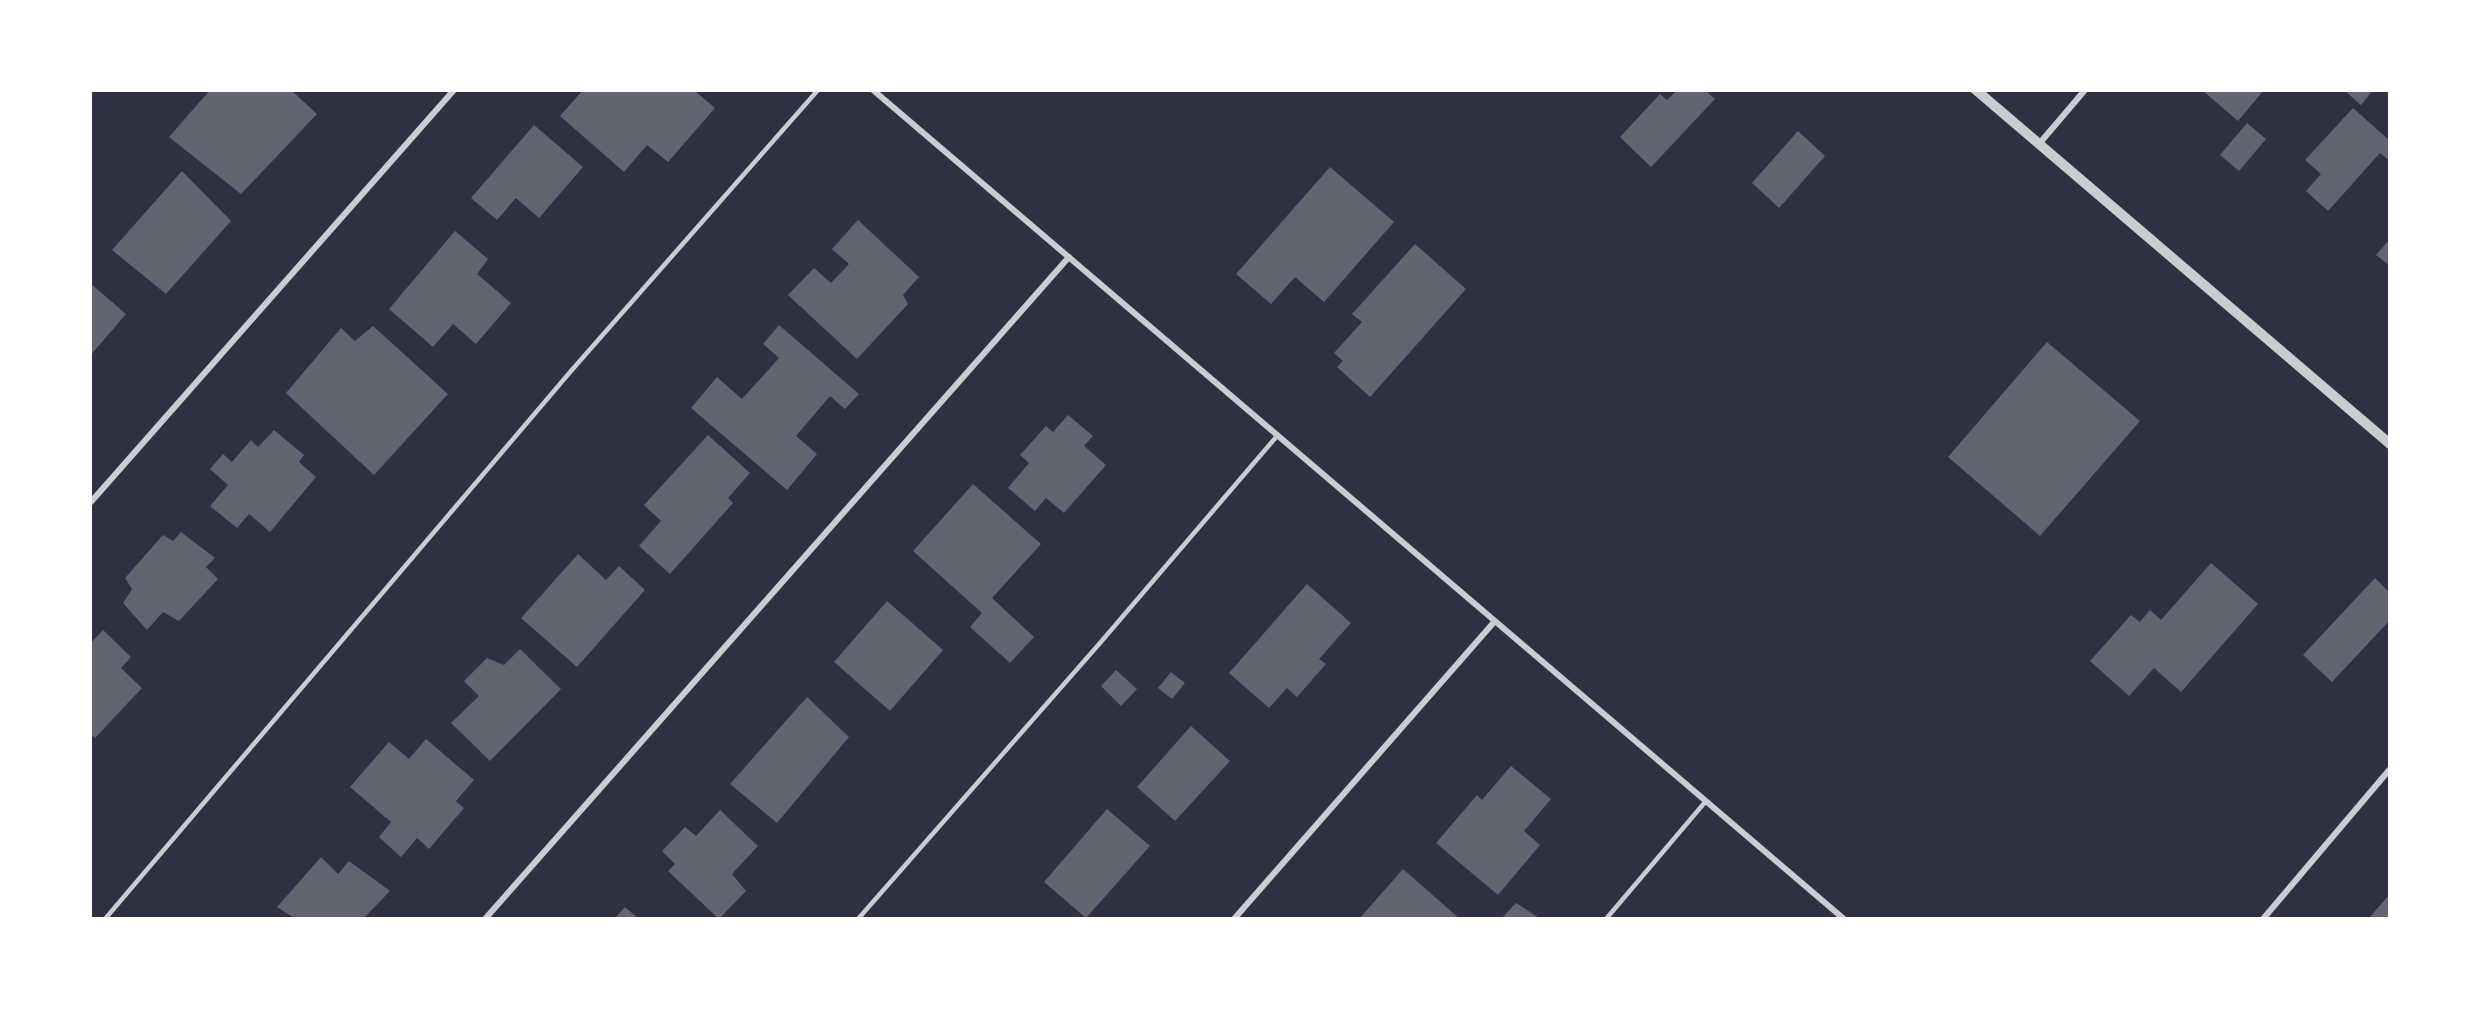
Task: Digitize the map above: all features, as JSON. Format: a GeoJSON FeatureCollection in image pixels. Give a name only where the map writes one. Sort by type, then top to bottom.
{"type":"FeatureCollection","features":[{"type":"Feature","properties":{"kind":"street"},"geometry":{"type":"LineString","coordinates":[[90,503],[454,90]]}},
{"type":"Feature","properties":{"kind":"street"},"geometry":{"type":"LineString","coordinates":[[873,90],[1844,919]]}},
{"type":"Feature","properties":{"kind":"street"},"geometry":{"type":"LineString","coordinates":[[1976,90],[2390,444]]}},
{"type":"Feature","properties":{"kind":"street"},"geometry":{"type":"LineString","coordinates":[[2039,144],[2085,90]]}},
{"type":"Feature","properties":{"kind":"street"},"geometry":{"type":"LineString","coordinates":[[484,919],[1069,257]]}},
{"type":"Feature","properties":{"kind":"street"},"geometry":{"type":"LineString","coordinates":[[1234,919],[1495,621]]}},
{"type":"Feature","properties":{"kind":"street"},"geometry":{"type":"LineString","coordinates":[[2263,919],[2390,769]]}},
{"type":"Feature","properties":{"kind":"lane"},"geometry":{"type":"LineString","coordinates":[[105,919],[571,371],[818,90]]}},
{"type":"Feature","properties":{"kind":"lane"},"geometry":{"type":"LineString","coordinates":[[858,919],[1278,436]]}},
{"type":"Feature","properties":{"kind":"lane"},"geometry":{"type":"LineString","coordinates":[[1606,919],[1706,801]]}},
{"type":"Feature","properties":{"kind":"building"},"geometry":{"type":"Polygon","coordinates":[[[210,90],[291,90],[317,114],[241,194],[169,137],[210,90]]]}},
{"type":"Feature","properties":{"kind":"building"},"geometry":{"type":"Polygon","coordinates":[[[583,90],[694,90],[715,108],[668,162],[647,145],[624,172],[560,116],[583,90]]]}},
{"type":"Feature","properties":{"kind":"building"},"geometry":{"type":"Polygon","coordinates":[[[1677,90],[1705,90],[1715,99],[1651,167],[1620,137],[1660,94],[1667,100],[1677,90]]]}},
{"type":"Feature","properties":{"kind":"building"},"geometry":{"type":"Polygon","coordinates":[[[2204,90],[2264,90],[2238,121],[2204,90]]]}},
{"type":"Feature","properties":{"kind":"building"},"geometry":{"type":"Polygon","coordinates":[[[2344,90],[2373,90],[2361,105],[2344,90]]]}},
{"type":"Feature","properties":{"kind":"building"},"geometry":{"type":"Polygon","coordinates":[[[2353,108],[2390,141],[2390,161],[2380,153],[2328,211],[2306,191],[2321,174],[2305,160],[2353,108]]]}},
{"type":"Feature","properties":{"kind":"building"},"geometry":{"type":"Polygon","coordinates":[[[2247,123],[2266,139],[2239,171],[2220,155],[2247,123]]]}},
{"type":"Feature","properties":{"kind":"building"},"geometry":{"type":"Polygon","coordinates":[[[534,125],[583,167],[539,218],[516,198],[497,220],[471,198],[534,125]]]}},
{"type":"Feature","properties":{"kind":"building"},"geometry":{"type":"Polygon","coordinates":[[[1798,131],[1825,156],[1779,208],[1752,183],[1798,131]]]}},
{"type":"Feature","properties":{"kind":"building"},"geometry":{"type":"Polygon","coordinates":[[[1330,167],[1394,222],[1324,302],[1295,277],[1271,304],[1236,274],[1330,167]]]}},
{"type":"Feature","properties":{"kind":"building"},"geometry":{"type":"Polygon","coordinates":[[[182,171],[231,221],[166,294],[112,250],[182,171]]]}},
{"type":"Feature","properties":{"kind":"building"},"geometry":{"type":"Polygon","coordinates":[[[858,220],[919,277],[903,295],[908,304],[857,359],[788,295],[814,268],[831,283],[849,264],[832,249],[858,220]]]}},
{"type":"Feature","properties":{"kind":"building"},"geometry":{"type":"Polygon","coordinates":[[[455,231],[488,259],[477,274],[511,303],[476,344],[453,324],[433,347],[389,309],[455,231]]]}},
{"type":"Feature","properties":{"kind":"building"},"geometry":{"type":"Polygon","coordinates":[[[2390,239],[2390,266],[2376,255],[2390,239]]]}},
{"type":"Feature","properties":{"kind":"building"},"geometry":{"type":"Polygon","coordinates":[[[1415,244],[1466,289],[1370,397],[1337,367],[1343,361],[1334,353],[1362,322],[1352,314],[1415,244]]]}},
{"type":"Feature","properties":{"kind":"building"},"geometry":{"type":"Polygon","coordinates":[[[90,283],[126,314],[90,356],[90,283]]]}},
{"type":"Feature","properties":{"kind":"building"},"geometry":{"type":"Polygon","coordinates":[[[779,325],[859,394],[845,409],[830,396],[796,436],[817,454],[787,490],[691,408],[717,377],[742,399],[779,358],[763,344],[779,325]]]}},
{"type":"Feature","properties":{"kind":"building"},"geometry":{"type":"Polygon","coordinates":[[[373,326],[448,394],[374,475],[286,393],[341,328],[355,341],[373,326]]]}},
{"type":"Feature","properties":{"kind":"building"},"geometry":{"type":"Polygon","coordinates":[[[2047,342],[2140,421],[2040,536],[1948,457],[2047,342]]]}},
{"type":"Feature","properties":{"kind":"building"},"geometry":{"type":"Polygon","coordinates":[[[1068,415],[1093,436],[1084,446],[1106,465],[1064,513],[1046,498],[1035,511],[1008,488],[1029,463],[1020,455],[1046,426],[1053,432],[1068,415]]]}},
{"type":"Feature","properties":{"kind":"building"},"geometry":{"type":"Polygon","coordinates":[[[274,430],[304,455],[299,462],[316,477],[270,532],[249,514],[237,528],[210,506],[228,485],[210,469],[223,454],[232,462],[251,440],[258,447],[274,430]]]}},
{"type":"Feature","properties":{"kind":"building"},"geometry":{"type":"Polygon","coordinates":[[[708,435],[750,473],[728,498],[733,503],[670,574],[639,546],[661,521],[644,505],[708,435]]]}},
{"type":"Feature","properties":{"kind":"building"},"geometry":{"type":"Polygon","coordinates":[[[973,484],[1041,544],[992,598],[1034,637],[1010,663],[970,627],[982,613],[913,551],[973,484]]]}},
{"type":"Feature","properties":{"kind":"building"},"geometry":{"type":"Polygon","coordinates":[[[181,532],[215,558],[206,567],[218,579],[179,621],[163,612],[147,630],[123,603],[132,589],[125,578],[163,535],[173,541],[181,532]]]}},
{"type":"Feature","properties":{"kind":"building"},"geometry":{"type":"Polygon","coordinates":[[[578,554],[606,580],[619,566],[645,590],[577,667],[521,618],[578,554]]]}},
{"type":"Feature","properties":{"kind":"building"},"geometry":{"type":"Polygon","coordinates":[[[2211,563],[2258,604],[2181,692],[2154,668],[2129,696],[2090,661],[2131,615],[2140,622],[2150,610],[2161,620],[2211,563]]]}},
{"type":"Feature","properties":{"kind":"building"},"geometry":{"type":"Polygon","coordinates":[[[2375,578],[2390,593],[2390,620],[2332,682],[2303,655],[2375,578]]]}},
{"type":"Feature","properties":{"kind":"building"},"geometry":{"type":"Polygon","coordinates":[[[1307,584],[1351,623],[1319,659],[1326,664],[1297,697],[1287,688],[1269,708],[1229,673],[1307,584]]]}},
{"type":"Feature","properties":{"kind":"building"},"geometry":{"type":"Polygon","coordinates":[[[887,601],[943,650],[890,711],[834,662],[887,601]]]}},
{"type":"Feature","properties":{"kind":"building"},"geometry":{"type":"Polygon","coordinates":[[[103,630],[131,657],[121,668],[142,688],[95,738],[90,733],[90,644],[103,630]]]}},
{"type":"Feature","properties":{"kind":"building"},"geometry":{"type":"Polygon","coordinates":[[[520,649],[561,689],[490,761],[451,723],[479,696],[464,681],[487,658],[504,665],[520,649]]]}},
{"type":"Feature","properties":{"kind":"building"},"geometry":{"type":"Polygon","coordinates":[[[1116,670],[1137,689],[1121,706],[1101,686],[1116,670]]]}},
{"type":"Feature","properties":{"kind":"building"},"geometry":{"type":"Polygon","coordinates":[[[1171,672],[1185,683],[1172,699],[1158,688],[1171,672]]]}},
{"type":"Feature","properties":{"kind":"building"},"geometry":{"type":"Polygon","coordinates":[[[807,697],[849,737],[777,823],[730,784],[807,697]]]}},
{"type":"Feature","properties":{"kind":"building"},"geometry":{"type":"Polygon","coordinates":[[[1191,726],[1230,761],[1175,821],[1137,787],[1191,726]]]}},
{"type":"Feature","properties":{"kind":"building"},"geometry":{"type":"Polygon","coordinates":[[[426,739],[474,780],[456,801],[464,808],[429,849],[417,838],[401,857],[379,837],[391,822],[350,787],[389,742],[409,759],[426,739]]]}},
{"type":"Feature","properties":{"kind":"building"},"geometry":{"type":"Polygon","coordinates":[[[1511,766],[1551,799],[1524,831],[1540,845],[1498,895],[1436,843],[1477,795],[1482,800],[1511,766]]]}},
{"type":"Feature","properties":{"kind":"building"},"geometry":{"type":"Polygon","coordinates":[[[1107,809],[1150,846],[1086,918],[1044,882],[1107,809]]]}},
{"type":"Feature","properties":{"kind":"building"},"geometry":{"type":"Polygon","coordinates":[[[720,810],[758,846],[732,874],[746,891],[719,919],[668,871],[675,864],[662,851],[685,827],[696,836],[720,810]]]}},
{"type":"Feature","properties":{"kind":"building"},"geometry":{"type":"Polygon","coordinates":[[[321,857],[338,874],[349,861],[390,891],[363,919],[296,919],[277,907],[321,857]]]}},
{"type":"Feature","properties":{"kind":"building"},"geometry":{"type":"Polygon","coordinates":[[[1403,869],[1460,919],[1359,919],[1403,869]]]}},
{"type":"Feature","properties":{"kind":"building"},"geometry":{"type":"Polygon","coordinates":[[[2390,894],[2390,919],[2368,919],[2390,894]]]}},
{"type":"Feature","properties":{"kind":"building"},"geometry":{"type":"Polygon","coordinates":[[[1516,903],[1541,919],[1501,919],[1516,903]]]}},
{"type":"Feature","properties":{"kind":"building"},"geometry":{"type":"Polygon","coordinates":[[[625,907],[639,919],[614,919],[625,907]]]}}]}
